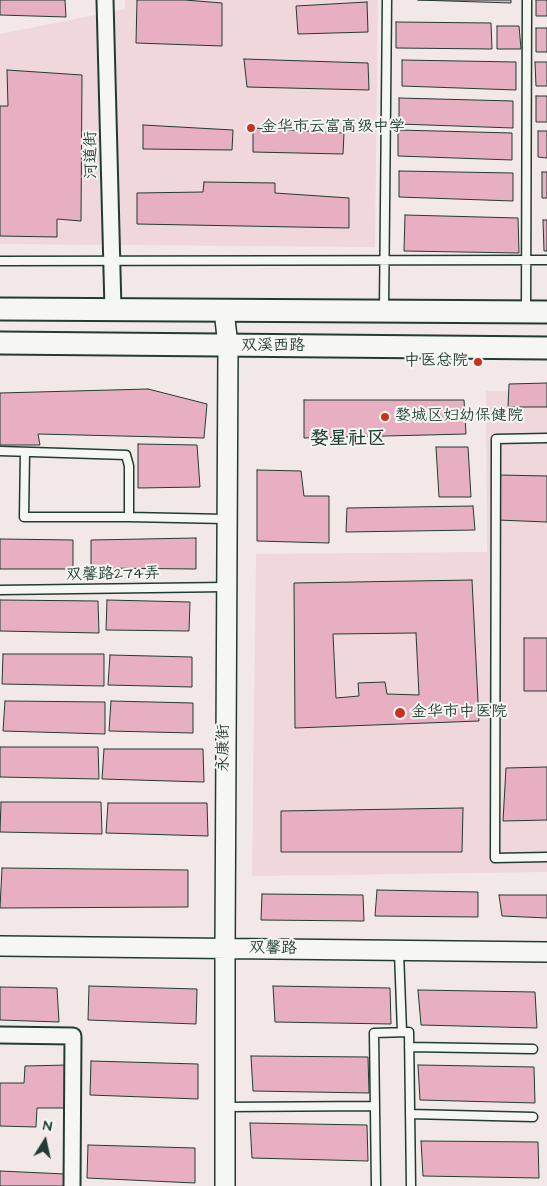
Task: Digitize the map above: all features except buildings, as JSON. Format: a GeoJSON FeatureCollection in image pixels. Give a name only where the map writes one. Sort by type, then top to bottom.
{"type":"FeatureCollection","features":[{"type":"Feature","properties":{"kind":"main road"},"geometry":{"type":"LineString","coordinates":[[0,309],[547,312]]}},
{"type":"Feature","properties":{"kind":"main road","name":"双溪西路"},"geometry":{"type":"LineString","coordinates":[[0,343],[547,348]]}},
{"type":"Feature","properties":{"kind":"street","name":"河道街"},"geometry":{"type":"LineString","coordinates":[[105,0],[113,310]]}},
{"type":"Feature","properties":{"kind":"street","name":"永康街"},"geometry":{"type":"LineString","coordinates":[[224,310],[228,346],[225,1186]]}},
{"type":"Feature","properties":{"kind":"street","name":"双馨路"},"geometry":{"type":"LineString","coordinates":[[0,946],[547,952]]}},
{"type":"Feature","properties":{"kind":"street"},"geometry":{"type":"LineString","coordinates":[[0,1035],[73,1036],[72,1186]]}},
{"type":"Feature","properties":{"kind":"lane"},"geometry":{"type":"LineString","coordinates":[[384,311],[387,0]]}},
{"type":"Feature","properties":{"kind":"lane"},"geometry":{"type":"LineString","coordinates":[[526,312],[527,0]]}},
{"type":"Feature","properties":{"kind":"lane"},"geometry":{"type":"LineString","coordinates":[[0,261],[547,260]]}},
{"type":"Feature","properties":{"kind":"lane"},"geometry":{"type":"LineString","coordinates":[[547,438],[496,439],[495,858],[547,857]]}},
{"type":"Feature","properties":{"kind":"lane"},"geometry":{"type":"LineString","coordinates":[[0,451],[126,455],[129,466],[129,517]]}},
{"type":"Feature","properties":{"kind":"lane"},"geometry":{"type":"LineString","coordinates":[[25,452],[24,517],[226,519]]}},
{"type":"Feature","properties":{"kind":"lane","name":"双馨路274弄"},"geometry":{"type":"LineString","coordinates":[[0,590],[226,587]]}},
{"type":"Feature","properties":{"kind":"lane"},"geometry":{"type":"LineString","coordinates":[[399,950],[402,1032]]}},
{"type":"Feature","properties":{"kind":"lane"},"geometry":{"type":"LineString","coordinates":[[376,1186],[374,1032],[409,1032],[411,1186]]}},
{"type":"Feature","properties":{"kind":"lane"},"geometry":{"type":"LineString","coordinates":[[409,1047],[533,1049]]}},
{"type":"Feature","properties":{"kind":"lane"},"geometry":{"type":"LineString","coordinates":[[225,1107],[375,1106]]}},
{"type":"Feature","properties":{"kind":"lane"},"geometry":{"type":"LineString","coordinates":[[410,1114],[532,1117]]}},
{"type":"Feature","properties":{"kind":"shaded area","name":"金华市云富高级中学"},"geometry":{"type":"Polygon","coordinates":[[[125,0],[378,0],[375,247],[0,244],[0,34],[125,9],[125,0]]]}},
{"type":"Feature","properties":{"kind":"shaded area","name":"金华市中医院"},"geometry":{"type":"Polygon","coordinates":[[[486,391],[547,391],[547,872],[252,876],[256,554],[487,552],[486,391]]]}},
{"type":"Feature","properties":{"kind":"place","name":"金华市云富高级中学"},"geometry":{"type":"Point","coordinates":[251,128]}},
{"type":"Feature","properties":{"kind":"place","name":"中医总院"},"geometry":{"type":"Point","coordinates":[478,362]}},
{"type":"Feature","properties":{"kind":"place","name":"婺城区妇幼保健院"},"geometry":{"type":"Point","coordinates":[385,417]}},
{"type":"Feature","properties":{"kind":"place","name":"金华市中医院"},"geometry":{"type":"Point","coordinates":[400,713]}},
{"type":"Feature","properties":{"kind":"district","name":"婺星社区"},"geometry":{"type":"Point","coordinates":[348,440]}}]}
